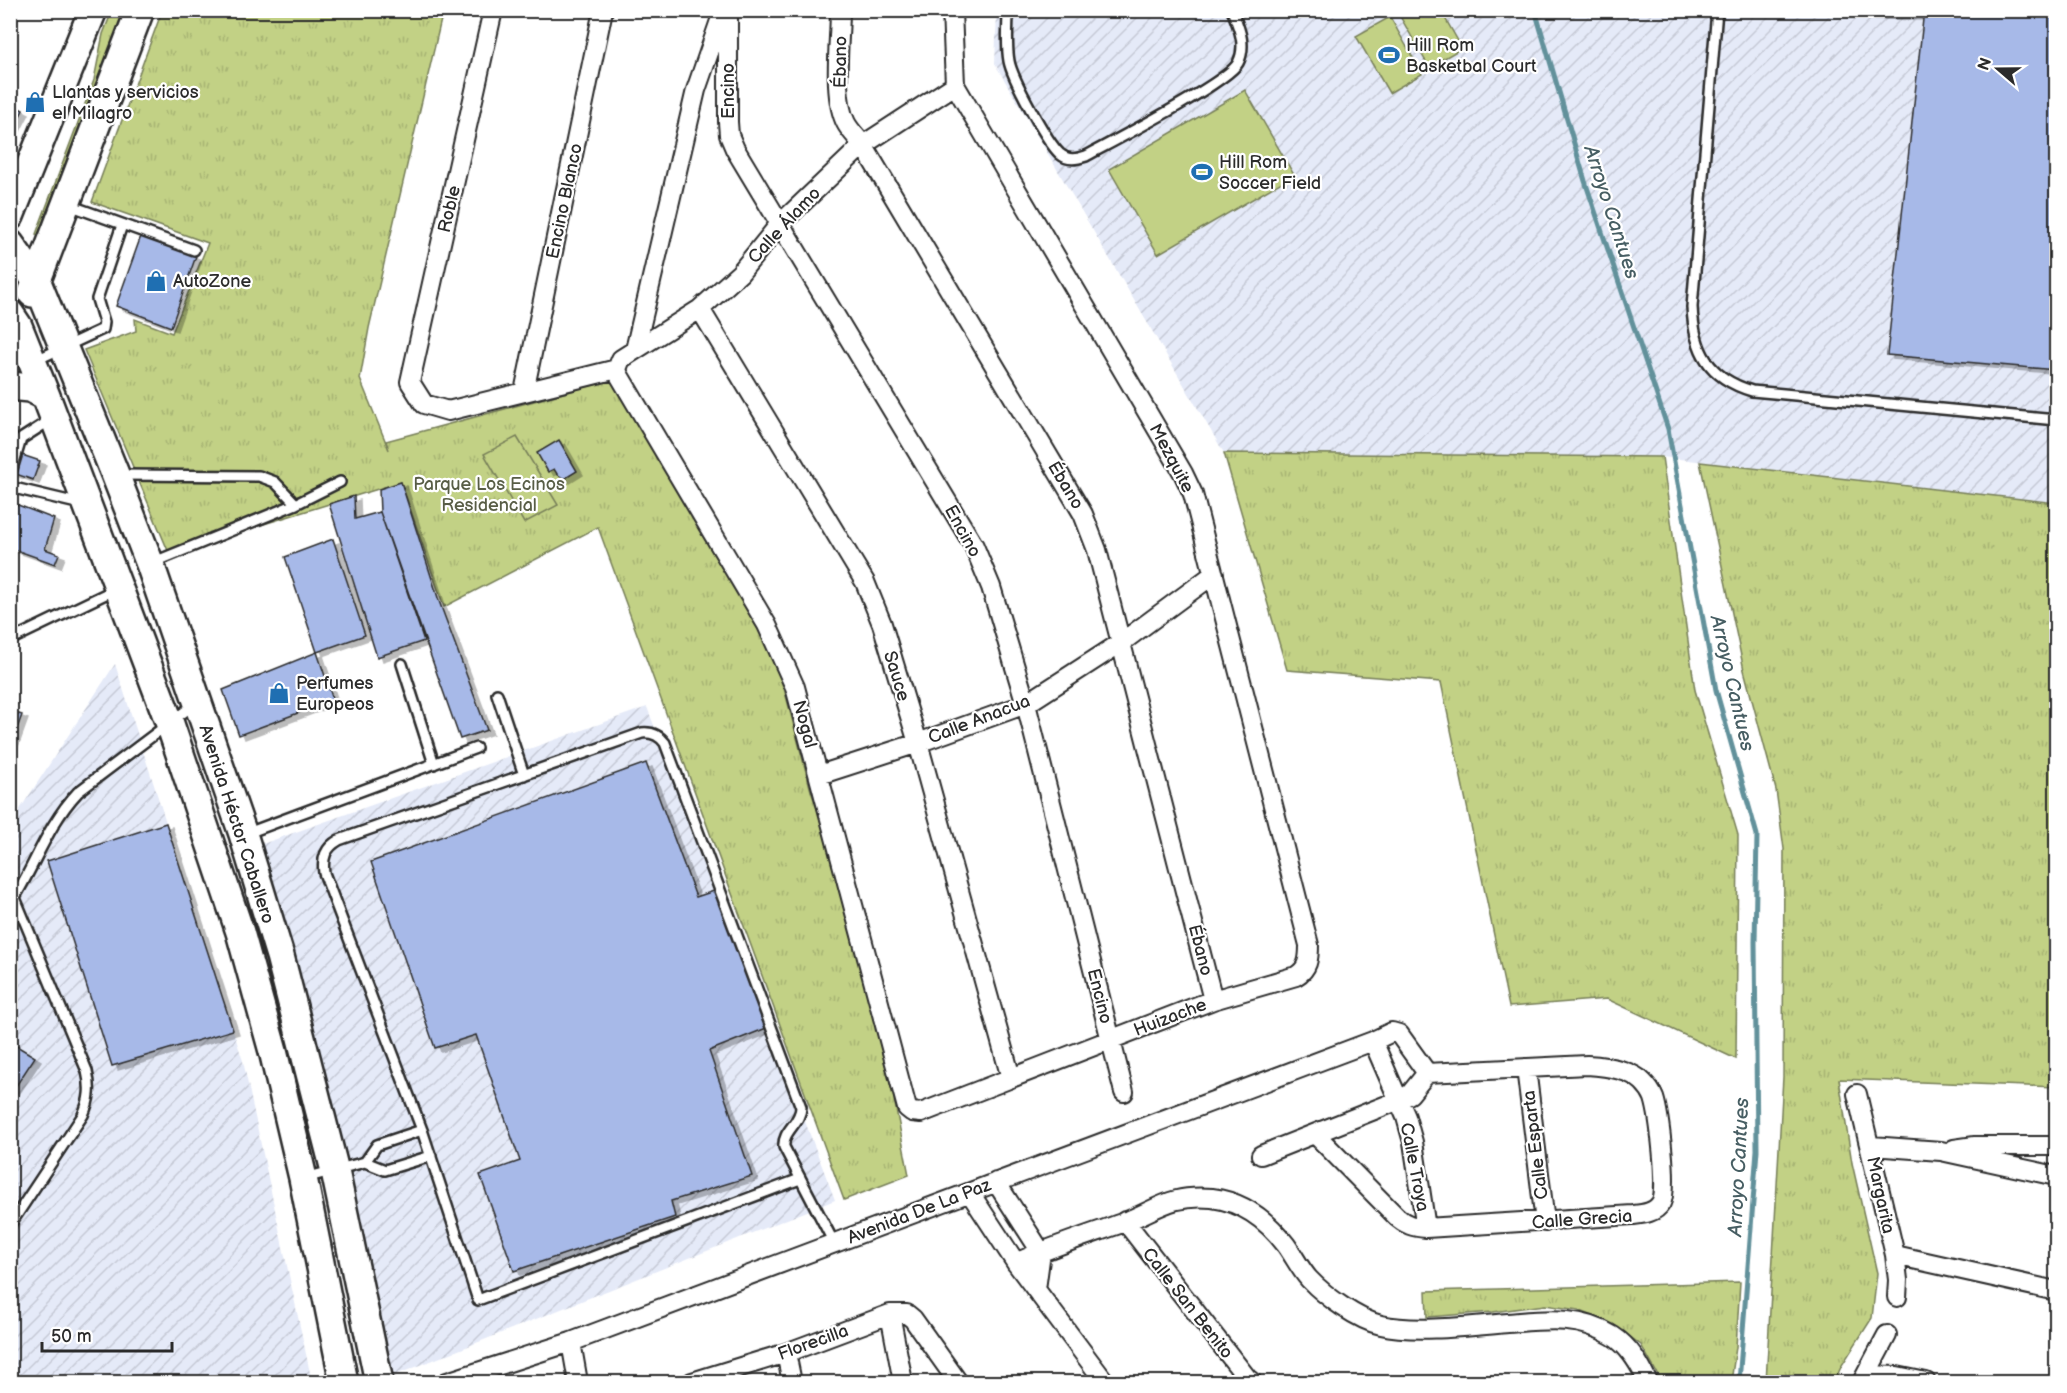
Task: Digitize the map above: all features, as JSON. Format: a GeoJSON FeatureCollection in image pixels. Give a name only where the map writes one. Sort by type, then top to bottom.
{"type":"FeatureCollection","features":[{"type":"Feature","properties":{"kind":"main road"},"geometry":{"type":"LineString","coordinates":[[10,216],[93,10]]}},
{"type":"Feature","properties":{"kind":"main road"},"geometry":{"type":"LineString","coordinates":[[13,327],[37,282],[140,10]]}},
{"type":"Feature","properties":{"kind":"main road","name":"Avenida Héctor Caballero"},"geometry":{"type":"LineString","coordinates":[[10,244],[37,282],[115,474],[150,564],[243,834],[280,956],[335,1171],[379,1383]]}},
{"type":"Feature","properties":{"kind":"main road","name":"Avenida Héctor Caballero"},"geometry":{"type":"LineString","coordinates":[[13,327],[32,361],[50,406],[170,724],[240,932],[274,1055],[303,1178],[344,1383]]}},
{"type":"Feature","properties":{"kind":"main road"},"geometry":{"type":"LineString","coordinates":[[10,386],[30,388],[50,406]]}},
{"type":"Feature","properties":{"kind":"street","name":"Roble"},"geometry":{"type":"LineString","coordinates":[[493,10],[410,382],[424,404],[448,411],[525,392]]}},
{"type":"Feature","properties":{"kind":"street","name":"Encino Blanco"},"geometry":{"type":"LineString","coordinates":[[525,392],[603,10]]}},
{"type":"Feature","properties":{"kind":"street"},"geometry":{"type":"LineString","coordinates":[[635,350],[696,90],[724,10]]}},
{"type":"Feature","properties":{"kind":"street","name":"Encino"},"geometry":{"type":"LineString","coordinates":[[728,10],[728,122],[729,135],[735,149],[974,546],[992,587],[1026,704],[1124,1092]]}},
{"type":"Feature","properties":{"kind":"street","name":"Ébano"},"geometry":{"type":"LineString","coordinates":[[840,10],[838,90],[846,123],[863,145],[1083,514],[1097,550],[1214,1000]]}},
{"type":"Feature","properties":{"kind":"street","name":"Mezquite"},"geometry":{"type":"LineString","coordinates":[[952,10],[955,85],[1183,472],[1193,494],[1309,945]]}},
{"type":"Feature","properties":{"kind":"street","name":"Calle Álamo"},"geometry":{"type":"LineString","coordinates":[[617,369],[621,359],[700,309],[740,273],[779,225],[863,145],[955,85]]}},
{"type":"Feature","properties":{"kind":"street","name":"Sauce"},"geometry":{"type":"LineString","coordinates":[[700,309],[865,582],[882,624],[918,743],[1011,1078]]}},
{"type":"Feature","properties":{"kind":"street"},"geometry":{"type":"LineString","coordinates":[[525,392],[617,369]]}},
{"type":"Feature","properties":{"kind":"street","name":"Nogal"},"geometry":{"type":"LineString","coordinates":[[617,369],[767,625],[795,687],[904,1103],[912,1112]]}},
{"type":"Feature","properties":{"kind":"street","name":"Calle Anacua"},"geometry":{"type":"LineString","coordinates":[[819,775],[918,743],[1026,704],[1122,642],[1214,574]]}},
{"type":"Feature","properties":{"kind":"street","name":"Huizache"},"geometry":{"type":"LineString","coordinates":[[912,1112],[921,1113],[1214,1000],[1296,976],[1306,967],[1309,945]]}},
{"type":"Feature","properties":{"kind":"street"},"geometry":{"type":"LineString","coordinates":[[1262,1155],[1410,1094],[1427,1073],[1399,1034],[1392,1032],[1380,1037]]}},
{"type":"Feature","properties":{"kind":"street","name":"Calle Troya"},"geometry":{"type":"LineString","coordinates":[[1380,1037],[1397,1101],[1406,1116],[1413,1142],[1426,1228]]}},
{"type":"Feature","properties":{"kind":"street","name":"Avenida De La Paz"},"geometry":{"type":"LineString","coordinates":[[447,1383],[571,1341],[834,1244],[1380,1037]]}},
{"type":"Feature","properties":{"kind":"street","name":"Calle Grecia"},"geometry":{"type":"LineString","coordinates":[[1315,1134],[1402,1223],[1412,1227],[1545,1222],[1646,1214],[1656,1209],[1662,1202],[1664,1183],[1661,1140],[1653,1096],[1644,1083],[1633,1075],[1603,1066],[1427,1073]]}},
{"type":"Feature","properties":{"kind":"street","name":"Calle Esparta"},"geometry":{"type":"LineString","coordinates":[[1526,1068],[1545,1222]]}},
{"type":"Feature","properties":{"kind":"street","name":"Margarita"},"geometry":{"type":"LineString","coordinates":[[1857,1094],[1895,1255],[1898,1280],[1897,1297]]}},
{"type":"Feature","properties":{"kind":"street"},"geometry":{"type":"LineString","coordinates":[[1871,1146],[1941,1151],[2056,1176]]}},
{"type":"Feature","properties":{"kind":"street"},"geometry":{"type":"LineString","coordinates":[[1941,1151],[1975,1146],[2056,1146]]}},
{"type":"Feature","properties":{"kind":"street"},"geometry":{"type":"LineString","coordinates":[[996,1182],[1041,1252],[1036,1289]]}},
{"type":"Feature","properties":{"kind":"street"},"geometry":{"type":"LineString","coordinates":[[970,1193],[1016,1263],[1106,1383]]}},
{"type":"Feature","properties":{"kind":"street"},"geometry":{"type":"LineString","coordinates":[[1016,1263],[1125,1221],[1167,1202],[1198,1198],[1230,1201],[1263,1219],[1284,1243],[1309,1279],[1330,1297],[1378,1325],[1397,1328],[1557,1318],[1583,1323],[1613,1336],[1628,1349],[1641,1366],[1648,1383]]}},
{"type":"Feature","properties":{"kind":"street","name":"Calle San Benito"},"geometry":{"type":"LineString","coordinates":[[1125,1221],[1252,1383]]}},
{"type":"Feature","properties":{"kind":"street"},"geometry":{"type":"LineString","coordinates":[[1895,1255],[2056,1291]]}},
{"type":"Feature","properties":{"kind":"street"},"geometry":{"type":"LineString","coordinates":[[903,1383],[895,1313],[907,1314],[913,1319],[958,1383]]}},
{"type":"Feature","properties":{"kind":"street","name":"Florecilla"},"geometry":{"type":"LineString","coordinates":[[692,1383],[786,1353],[895,1313]]}},
{"type":"Feature","properties":{"kind":"street"},"geometry":{"type":"LineString","coordinates":[[1887,1335],[1864,1379],[1897,1379],[1926,1383]]}},
{"type":"Feature","properties":{"kind":"street"},"geometry":{"type":"LineString","coordinates":[[571,1341],[578,1383]]}},
{"type":"Feature","properties":{"kind":"street"},"geometry":{"type":"LineString","coordinates":[[786,1353],[792,1383]]}},
{"type":"Feature","properties":{"kind":"lane"},"geometry":{"type":"LineString","coordinates":[[1008,10],[1007,46],[1013,75],[1047,137],[1061,155],[1076,160],[1217,82],[1237,66],[1243,46],[1232,10]]}},
{"type":"Feature","properties":{"kind":"lane"},"geometry":{"type":"LineString","coordinates":[[1717,10],[1692,307],[1693,329],[1698,346],[1712,368],[1734,386],[1752,391],[2056,420]]}},
{"type":"Feature","properties":{"kind":"lane"},"geometry":{"type":"LineString","coordinates":[[67,204],[194,250]]}},
{"type":"Feature","properties":{"kind":"lane"},"geometry":{"type":"LineString","coordinates":[[32,361],[103,329],[104,322],[97,299],[122,225]]}},
{"type":"Feature","properties":{"kind":"lane"},"geometry":{"type":"LineString","coordinates":[[10,476],[21,439],[50,406]]}},
{"type":"Feature","properties":{"kind":"lane"},"geometry":{"type":"LineString","coordinates":[[10,436],[21,439]]}},
{"type":"Feature","properties":{"kind":"lane"},"geometry":{"type":"LineString","coordinates":[[115,474],[259,476],[275,482],[296,504]]}},
{"type":"Feature","properties":{"kind":"lane"},"geometry":{"type":"LineString","coordinates":[[150,564],[296,504],[340,482]]}},
{"type":"Feature","properties":{"kind":"lane"},"geometry":{"type":"LineString","coordinates":[[10,487],[86,505]]}},
{"type":"Feature","properties":{"kind":"lane"},"geometry":{"type":"LineString","coordinates":[[10,640],[118,588]]}},
{"type":"Feature","properties":{"kind":"lane"},"geometry":{"type":"LineString","coordinates":[[402,664],[434,764]]}},
{"type":"Feature","properties":{"kind":"lane"},"geometry":{"type":"LineString","coordinates":[[497,694],[524,775]]}},
{"type":"Feature","properties":{"kind":"lane"},"geometry":{"type":"LineString","coordinates":[[10,1225],[83,1115],[89,1102],[91,1088],[87,1071],[13,901],[52,826],[78,792],[198,701]]}},
{"type":"Feature","properties":{"kind":"lane"},"geometry":{"type":"LineString","coordinates":[[800,1179],[478,1300],[422,1130],[324,873],[322,863],[325,852],[339,840],[642,733],[654,734],[665,743],[801,1107],[800,1116],[787,1132],[783,1142],[784,1148],[834,1244]]}},
{"type":"Feature","properties":{"kind":"lane"},"geometry":{"type":"LineString","coordinates":[[243,834],[476,748]]}},
{"type":"Feature","properties":{"kind":"lane"},"geometry":{"type":"LineString","coordinates":[[365,1162],[376,1145],[422,1130]]}},
{"type":"Feature","properties":{"kind":"lane"},"geometry":{"type":"LineString","coordinates":[[303,1178],[365,1162],[385,1170],[431,1155]]}},
{"type":"Feature","properties":{"kind":"shaded area"},"geometry":{"type":"Polygon","coordinates":[[[997,11],[2056,11],[2056,503],[1662,457],[1224,453],[995,64],[997,11]]]}},
{"type":"Feature","properties":{"kind":"shaded area"},"geometry":{"type":"Polygon","coordinates":[[[115,664],[243,1061],[312,1382],[11,1382],[11,823],[115,664]]]}},
{"type":"Feature","properties":{"kind":"shaded area"},"geometry":{"type":"Polygon","coordinates":[[[647,707],[835,1200],[383,1380],[251,848],[647,707]]]}},
{"type":"Feature","properties":{"kind":"green space"},"geometry":{"type":"Polygon","coordinates":[[[112,11],[130,11],[43,237],[36,234],[94,80],[103,34],[112,11]]]}},
{"type":"Feature","properties":{"kind":"green space","name":"Parque Los Ecinos Residencial"},"geometry":{"type":"Polygon","coordinates":[[[162,11],[443,11],[369,328],[360,379],[389,450],[386,441],[612,380],[775,654],[811,791],[838,870],[878,1018],[909,1175],[844,1200],[598,527],[444,607],[401,482],[169,553],[84,350],[136,331],[135,319],[172,333],[208,243],[92,202],[162,11]]]}},
{"type":"Feature","properties":{"kind":"green space"},"geometry":{"type":"Polygon","coordinates":[[[1397,11],[1441,11],[1462,48],[1429,67],[1397,11]]]}},
{"type":"Feature","properties":{"kind":"green space","name":"Hill Rom Basketbal Court"},"geometry":{"type":"Polygon","coordinates":[[[1390,17],[1422,74],[1389,93],[1356,36],[1390,17]]]}},
{"type":"Feature","properties":{"kind":"green space","name":"Hill Rom Soccer Field"},"geometry":{"type":"Polygon","coordinates":[[[1245,90],[1294,175],[1158,254],[1109,169],[1245,90]]]}},
{"type":"Feature","properties":{"kind":"green space"},"geometry":{"type":"Polygon","coordinates":[[[517,437],[558,505],[524,523],[484,454],[517,437]]]}},
{"type":"Feature","properties":{"kind":"green space"},"geometry":{"type":"Polygon","coordinates":[[[1224,453],[1662,457],[1695,690],[1738,835],[1736,1059],[1607,999],[1509,1007],[1441,682],[1287,670],[1224,453]]]}},
{"type":"Feature","properties":{"kind":"green space"},"geometry":{"type":"Polygon","coordinates":[[[1700,462],[2056,503],[2056,1087],[1839,1079],[1852,1163],[1877,1273],[1872,1318],[1842,1365],[1834,1382],[1766,1382],[1783,1077],[1784,849],[1776,790],[1744,670],[1700,462]]]}},
{"type":"Feature","properties":{"kind":"green space"},"geometry":{"type":"Polygon","coordinates":[[[1740,1282],[1736,1347],[1731,1382],[1662,1382],[1641,1345],[1613,1324],[1578,1310],[1545,1305],[1427,1317],[1426,1291],[1740,1282]]]}},
{"type":"Feature","properties":{"kind":"building"},"geometry":{"type":"Polygon","coordinates":[[[1843,10],[1917,10],[1916,16],[1843,14],[1843,10]]]}},
{"type":"Feature","properties":{"kind":"building"},"geometry":{"type":"Polygon","coordinates":[[[1924,10],[2056,10],[2056,370],[1887,355],[1924,10]]]}},
{"type":"Feature","properties":{"kind":"building"},"geometry":{"type":"Polygon","coordinates":[[[10,103],[23,110],[10,135],[10,103]]]}},
{"type":"Feature","properties":{"kind":"building","name":"AutoZone"},"geometry":{"type":"Polygon","coordinates":[[[141,236],[196,256],[171,327],[116,306],[141,236]]]}},
{"type":"Feature","properties":{"kind":"building"},"geometry":{"type":"Polygon","coordinates":[[[559,440],[577,471],[564,479],[554,469],[548,472],[537,453],[559,440]]]}},
{"type":"Feature","properties":{"kind":"building"},"geometry":{"type":"Polygon","coordinates":[[[10,451],[40,461],[33,480],[10,472],[10,451]]]}},
{"type":"Feature","properties":{"kind":"building"},"geometry":{"type":"Polygon","coordinates":[[[401,482],[439,601],[487,730],[460,739],[380,512],[379,489],[401,482]]]}},
{"type":"Feature","properties":{"kind":"building"},"geometry":{"type":"Polygon","coordinates":[[[354,496],[355,519],[380,512],[424,641],[377,657],[329,504],[354,496]]]}},
{"type":"Feature","properties":{"kind":"building"},"geometry":{"type":"Polygon","coordinates":[[[18,505],[54,519],[45,549],[59,554],[55,564],[10,548],[10,510],[18,505]]]}},
{"type":"Feature","properties":{"kind":"building"},"geometry":{"type":"Polygon","coordinates":[[[333,539],[365,635],[317,652],[285,557],[333,539]]]}},
{"type":"Feature","properties":{"kind":"building"},"geometry":{"type":"Polygon","coordinates":[[[317,652],[333,700],[239,735],[223,690],[317,652]]]}},
{"type":"Feature","properties":{"kind":"building"},"geometry":{"type":"Polygon","coordinates":[[[10,711],[22,715],[10,748],[10,711]]]}},
{"type":"Feature","properties":{"kind":"building"},"geometry":{"type":"Polygon","coordinates":[[[646,763],[696,897],[717,890],[769,1027],[709,1051],[752,1176],[671,1201],[675,1217],[514,1271],[480,1175],[520,1161],[476,1035],[435,1048],[371,862],[646,763]]]}},
{"type":"Feature","properties":{"kind":"building"},"geometry":{"type":"Polygon","coordinates":[[[166,823],[233,1030],[112,1066],[47,861],[166,823]]]}},
{"type":"Feature","properties":{"kind":"building"},"geometry":{"type":"Polygon","coordinates":[[[10,1042],[35,1057],[10,1095],[10,1042]]]}},
{"type":"Feature","properties":{"kind":"waterway","name":"Arroyo Cantues"},"geometry":{"type":"LineString","coordinates":[[1535,10],[1585,181],[1668,429],[1716,690],[1757,835],[1755,942],[1757,1150],[1739,1382]]}},
{"type":"Feature","properties":{"kind":"place","name":"Hill Rom Basketbal Court"},"geometry":{"type":"Point","coordinates":[1389,55]}},
{"type":"Feature","properties":{"kind":"place","name":"Llantas y servicios el Milagro"},"geometry":{"type":"Point","coordinates":[35,102]}},
{"type":"Feature","properties":{"kind":"place","name":"Hill Rom Soccer Field"},"geometry":{"type":"Point","coordinates":[1202,172]}},
{"type":"Feature","properties":{"kind":"place","name":"AutoZone"},"geometry":{"type":"Point","coordinates":[156,281]}},
{"type":"Feature","properties":{"kind":"place","name":"Perfumes Europeos"},"geometry":{"type":"Point","coordinates":[279,693]}}]}
